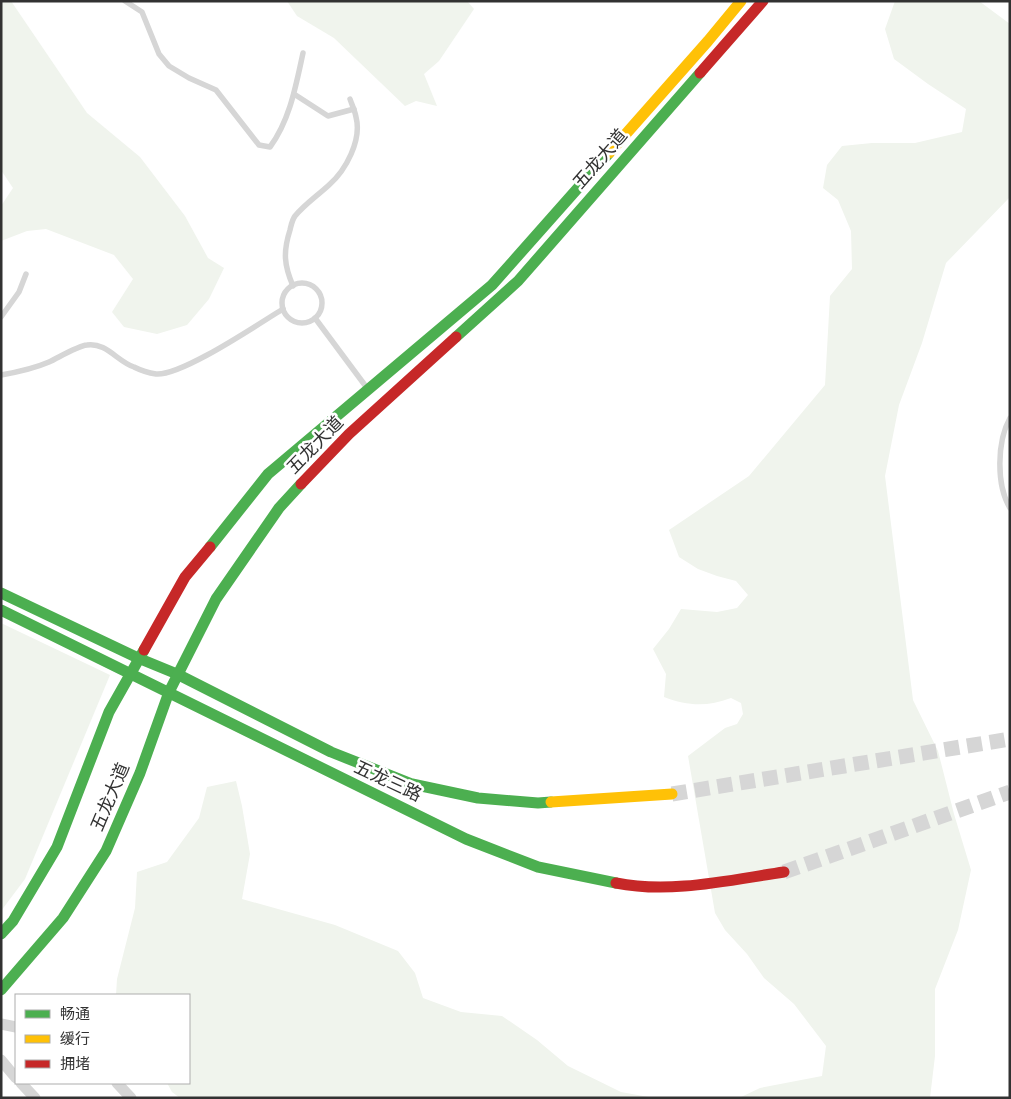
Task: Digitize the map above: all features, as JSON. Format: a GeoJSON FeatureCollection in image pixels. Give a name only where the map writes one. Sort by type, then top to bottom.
{"type":"FeatureCollection","features":[{"type":"Feature","properties":{"kind":"main road","name":"五龙大道"},"geometry":{"type":"LineString","coordinates":[[1,934],[13,921],[57,847],[109,712],[185,577],[268,474],[492,284],[708,41],[741,1]]}},
{"type":"Feature","properties":{"kind":"main road","name":"五龙大道"},"geometry":{"type":"LineString","coordinates":[[1,990],[63,918],[106,851],[140,773],[177,674],[216,599],[279,508],[349,434],[518,281],[763,1]]}},
{"type":"Feature","properties":{"kind":"main road","name":"五龙三路"},"geometry":{"type":"LineString","coordinates":[[1,593],[138,658],[177,674],[331,752],[412,784],[478,798],[538,803],[672,794]]}},
{"type":"Feature","properties":{"kind":"main road","name":"五龙三路"},"geometry":{"type":"LineString","coordinates":[[1,610],[466,839],[538,867],[636,887],[686,886],[784,872]]}},
{"type":"Feature","properties":{"kind":"street"},"geometry":{"type":"LineString","coordinates":[[1,1024],[15,1027]]}},
{"type":"Feature","properties":{"kind":"street"},"geometry":{"type":"LineString","coordinates":[[1,1060],[15,1077]]}},
{"type":"Feature","properties":{"kind":"street"},"geometry":{"type":"LineString","coordinates":[[22,1084],[35,1098]]}},
{"type":"Feature","properties":{"kind":"street"},"geometry":{"type":"LineString","coordinates":[[118,1084],[131,1098]]}},
{"type":"Feature","properties":{"kind":"lane"},"geometry":{"type":"LineString","coordinates":[[125,1],[142,12],[159,54],[169,66],[189,78],[216,90],[260,145],[270,147],[277,136],[294,94],[303,53]]}},
{"type":"Feature","properties":{"kind":"lane"},"geometry":{"type":"LineString","coordinates":[[294,94],[328,116],[354,109]]}},
{"type":"Feature","properties":{"kind":"lane"},"geometry":{"type":"LineString","coordinates":[[293,286],[286,272],[284,247],[294,218],[308,202],[340,174],[349,158],[357,136],[357,118],[350,99]]}},
{"type":"Feature","properties":{"kind":"lane"},"geometry":{"type":"LineString","coordinates":[[1,317],[19,292],[26,274]]}},
{"type":"Feature","properties":{"kind":"lane"},"geometry":{"type":"LineString","coordinates":[[306,284],[317,290],[322,301],[319,314],[310,322],[297,322],[286,315],[283,309],[284,296],[293,286],[306,284]]}},
{"type":"Feature","properties":{"kind":"lane"},"geometry":{"type":"LineString","coordinates":[[1,375],[31,368],[86,345],[97,346],[131,366],[156,374],[176,370],[206,356],[283,309]]}},
{"type":"Feature","properties":{"kind":"lane"},"geometry":{"type":"LineString","coordinates":[[315,318],[368,390]]}},
{"type":"Feature","properties":{"kind":"lane"},"geometry":{"type":"LineString","coordinates":[[1010,418],[1005,426],[999,463],[1005,499],[1010,508]]}},
{"type":"Feature","properties":{"kind":"shaded area"},"geometry":{"type":"Polygon","coordinates":[[[1,1],[11,1],[87,113],[140,157],[185,216],[208,258],[224,268],[209,299],[187,325],[157,334],[124,327],[112,312],[133,279],[114,255],[46,229],[27,231],[1,241],[1,206],[13,188],[1,170],[1,1]]]}},
{"type":"Feature","properties":{"kind":"shaded area"},"geometry":{"type":"Polygon","coordinates":[[[287,1],[467,1],[474,9],[439,61],[424,74],[437,106],[416,101],[405,106],[334,38],[297,16],[287,1]]]}},
{"type":"Feature","properties":{"kind":"shaded area"},"geometry":{"type":"Polygon","coordinates":[[[895,1],[979,1],[1010,24],[1010,197],[946,263],[922,343],[899,405],[885,476],[913,700],[938,751],[971,870],[958,930],[935,989],[935,1056],[930,1098],[739,1098],[760,1088],[822,1076],[826,1046],[794,1004],[764,978],[747,954],[725,930],[715,913],[688,756],[725,728],[737,724],[743,714],[741,703],[731,698],[714,703],[689,704],[664,697],[666,674],[653,649],[669,629],[681,609],[717,612],[737,608],[748,595],[736,581],[698,569],[679,557],[669,530],[749,476],[825,385],[830,296],[852,269],[851,231],[838,200],[823,188],[827,165],[842,146],[872,143],[915,143],[962,132],[966,109],[894,59],[885,29],[895,1]]]}},
{"type":"Feature","properties":{"kind":"shaded area"},"geometry":{"type":"Polygon","coordinates":[[[1,623],[110,675],[25,879],[1,911],[1,623]]]}},
{"type":"Feature","properties":{"kind":"shaded area"},"geometry":{"type":"Polygon","coordinates":[[[236,781],[250,854],[242,899],[335,925],[398,951],[415,973],[423,998],[461,1012],[502,1016],[537,1040],[568,1066],[621,1092],[654,1098],[180,1098],[172,1092],[168,1084],[190,1084],[190,994],[116,994],[117,979],[135,908],[137,872],[167,862],[199,818],[207,787],[236,781]]]}},
{"type":"Feature","properties":{"kind":"tunnel"},"geometry":{"type":"LineString","coordinates":[[672,794],[1010,739]]}},
{"type":"Feature","properties":{"kind":"tunnel"},"geometry":{"type":"LineString","coordinates":[[784,872],[1010,792]]}},
{"type":"Feature","properties":{"kind":"traffic: fast"},"geometry":{"type":"LineString","coordinates":[[456,337],[518,281],[700,73]]}},
{"type":"Feature","properties":{"kind":"traffic: fast"},"geometry":{"type":"LineString","coordinates":[[210,547],[268,474],[492,285],[609,153]]}},
{"type":"Feature","properties":{"kind":"traffic: fast"},"geometry":{"type":"LineString","coordinates":[[1,990],[63,918],[106,851],[140,773],[169,692],[216,599],[279,508],[301,484]]}},
{"type":"Feature","properties":{"kind":"traffic: fast"},"geometry":{"type":"LineString","coordinates":[[1,593],[138,658],[177,674],[331,752],[412,784],[478,798],[538,803],[551,802]]}},
{"type":"Feature","properties":{"kind":"traffic: fast"},"geometry":{"type":"LineString","coordinates":[[1,610],[466,839],[538,867],[616,883]]}},
{"type":"Feature","properties":{"kind":"traffic: fast"},"geometry":{"type":"LineString","coordinates":[[1,934],[13,921],[57,847],[109,712],[144,650]]}},
{"type":"Feature","properties":{"kind":"traffic: slow"},"geometry":{"type":"LineString","coordinates":[[609,153],[741,1]]}},
{"type":"Feature","properties":{"kind":"traffic: slow"},"geometry":{"type":"LineString","coordinates":[[551,802],[672,794]]}},
{"type":"Feature","properties":{"kind":"traffic: jam"},"geometry":{"type":"LineString","coordinates":[[700,73],[763,1]]}},
{"type":"Feature","properties":{"kind":"traffic: jam"},"geometry":{"type":"LineString","coordinates":[[301,484],[349,434],[456,337]]}},
{"type":"Feature","properties":{"kind":"traffic: jam"},"geometry":{"type":"LineString","coordinates":[[144,650],[185,577],[210,547]]}},
{"type":"Feature","properties":{"kind":"traffic: jam"},"geometry":{"type":"LineString","coordinates":[[616,883],[658,887],[700,885],[784,872]]}}]}
